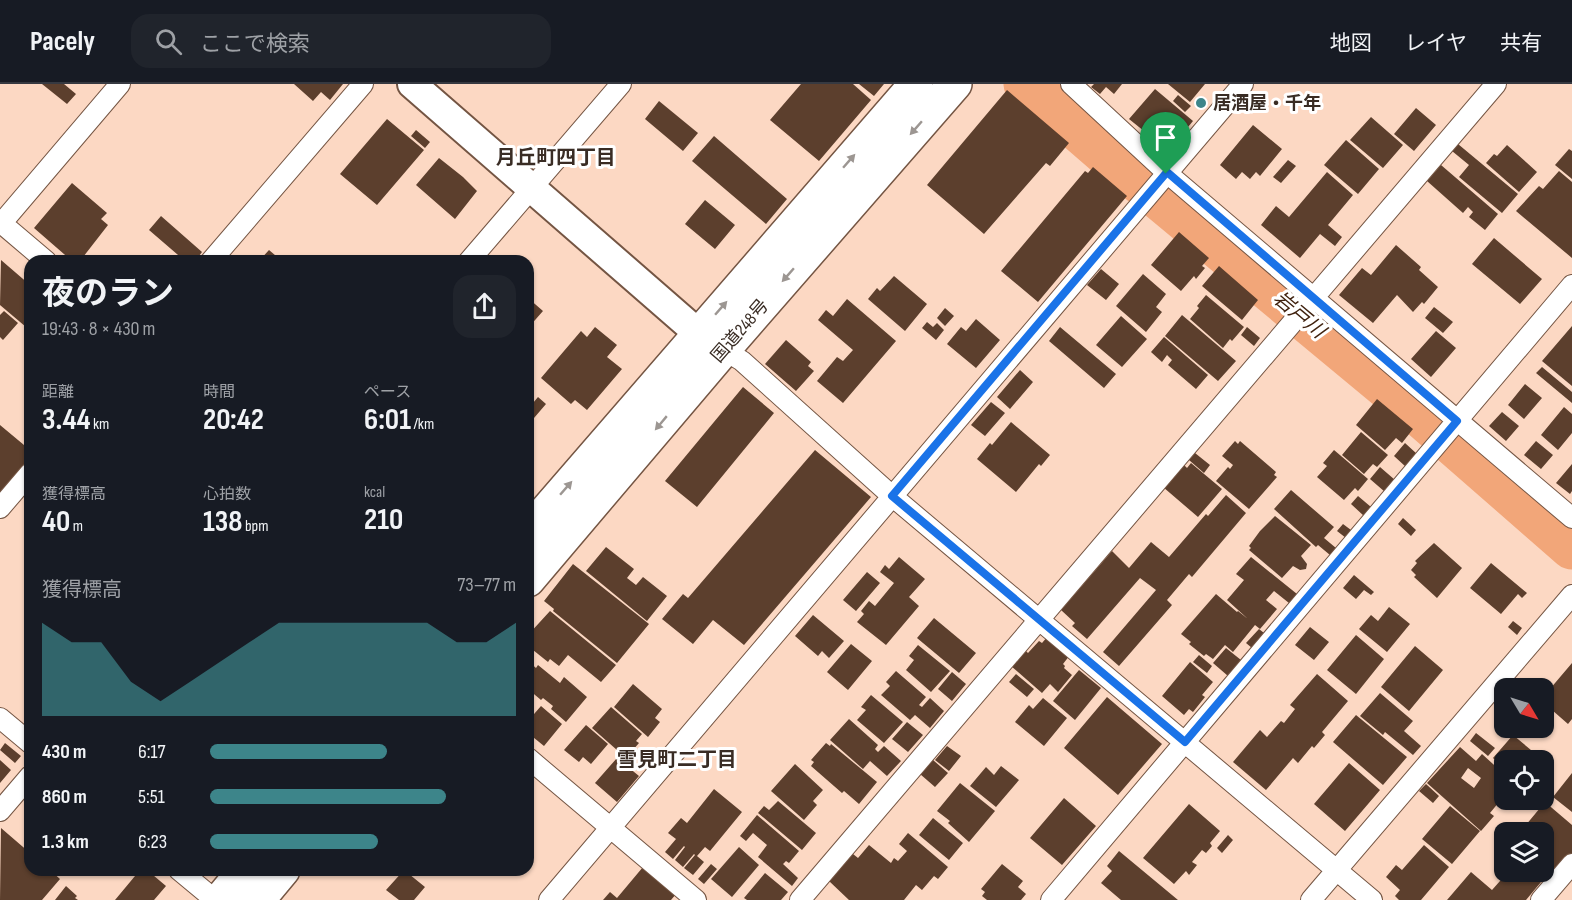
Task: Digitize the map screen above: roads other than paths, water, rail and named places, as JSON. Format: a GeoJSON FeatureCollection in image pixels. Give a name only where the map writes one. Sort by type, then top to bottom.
{"type":"FeatureCollection","features":[{"type":"Feature","properties":{"kind":"highway","name":"国道248号"},"geometry":{"type":"LineString","coordinates":[[534,572],[711,342],[916,84]]}},
{"type":"Feature","properties":{"kind":"highway","name":"国道248号"},"geometry":{"type":"LineString","coordinates":[[534,526],[955,84]]}},
{"type":"Feature","properties":{"kind":"highway"},"geometry":{"type":"LineString","coordinates":[[220,900],[240,876]]}},
{"type":"Feature","properties":{"kind":"highway"},"geometry":{"type":"LineString","coordinates":[[258,900],[278,876]]}},
{"type":"Feature","properties":{"kind":"street"},"geometry":{"type":"LineString","coordinates":[[39,255],[0,223],[120,84]]}},
{"type":"Feature","properties":{"kind":"street"},"geometry":{"type":"LineString","coordinates":[[216,255],[363,84]]}},
{"type":"Feature","properties":{"kind":"street"},"geometry":{"type":"LineString","coordinates":[[412,84],[711,342],[742,361],[892,496],[1372,900]]}},
{"type":"Feature","properties":{"kind":"street"},"geometry":{"type":"LineString","coordinates":[[473,255],[621,84]]}},
{"type":"Feature","properties":{"kind":"street"},"geometry":{"type":"LineString","coordinates":[[1071,84],[1166,173],[1456,422],[1572,518]]}},
{"type":"Feature","properties":{"kind":"street"},"geometry":{"type":"LineString","coordinates":[[549,900],[1243,84]]}},
{"type":"Feature","properties":{"kind":"street"},"geometry":{"type":"LineString","coordinates":[[800,900],[1496,84]]}},
{"type":"Feature","properties":{"kind":"street"},"geometry":{"type":"LineString","coordinates":[[1051,900],[1572,285]]}},
{"type":"Feature","properties":{"kind":"street"},"geometry":{"type":"LineString","coordinates":[[0,508],[24,479]]}},
{"type":"Feature","properties":{"kind":"street"},"geometry":{"type":"LineString","coordinates":[[1311,900],[1572,595]]}},
{"type":"Feature","properties":{"kind":"street"},"geometry":{"type":"LineString","coordinates":[[0,718],[24,738]]}},
{"type":"Feature","properties":{"kind":"street"},"geometry":{"type":"LineString","coordinates":[[534,763],[696,900]]}},
{"type":"Feature","properties":{"kind":"street"},"geometry":{"type":"LineString","coordinates":[[0,811],[24,783]]}},
{"type":"Feature","properties":{"kind":"street"},"geometry":{"type":"LineString","coordinates":[[1541,900],[1572,864]]}},
{"type":"Feature","properties":{"kind":"street"},"geometry":{"type":"LineString","coordinates":[[186,876],[215,900]]}},
{"type":"Feature","properties":{"kind":"waterway","name":"岩戸川"},"geometry":{"type":"LineString","coordinates":[[1026,84],[1414,409],[1572,547]]}},
{"type":"Feature","properties":{"kind":"place","name":"居酒屋・千年"},"geometry":{"type":"Point","coordinates":[1201,103]}},
{"type":"Feature","properties":{"kind":"district","name":"月丘町四丁目"},"geometry":{"type":"Point","coordinates":[556,158]}},
{"type":"Feature","properties":{"kind":"district","name":"雪見町二丁目"},"geometry":{"type":"Point","coordinates":[677,760]}}]}
